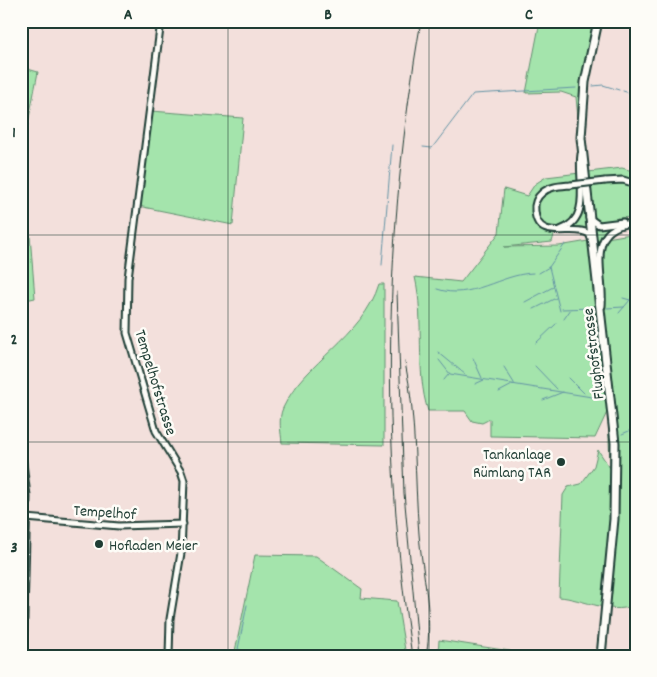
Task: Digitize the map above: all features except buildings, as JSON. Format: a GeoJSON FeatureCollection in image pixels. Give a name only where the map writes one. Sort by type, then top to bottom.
{"type":"FeatureCollection","features":[{"type":"Feature","properties":{"kind":"main road","name":"Flughofstrasse"},"geometry":{"type":"LineString","coordinates":[[598,21],[585,82],[580,125],[581,149],[615,443],[614,519],[604,645],[601,656]]}},
{"type":"Feature","properties":{"kind":"main road"},"geometry":{"type":"LineString","coordinates":[[21,455],[26,485],[22,656]]}},
{"type":"Feature","properties":{"kind":"main road"},"geometry":{"type":"LineString","coordinates":[[604,645],[606,656]]}},
{"type":"Feature","properties":{"kind":"street","name":"Tempelhofstrasse"},"geometry":{"type":"LineString","coordinates":[[161,21],[128,278],[126,322],[127,333],[156,430],[181,472],[184,482],[183,524],[178,580],[170,619],[169,656]]}},
{"type":"Feature","properties":{"kind":"street"},"geometry":{"type":"LineString","coordinates":[[558,231],[570,226],[579,214],[582,204],[581,149]]}},
{"type":"Feature","properties":{"kind":"street"},"geometry":{"type":"LineString","coordinates":[[592,242],[585,231],[558,231],[548,229],[540,223],[535,212],[535,203],[540,194],[549,188],[605,181],[623,180],[636,184]]}},
{"type":"Feature","properties":{"kind":"street"},"geometry":{"type":"LineString","coordinates":[[589,218],[599,225],[636,222]]}},
{"type":"Feature","properties":{"kind":"street"},"geometry":{"type":"LineString","coordinates":[[601,317],[603,296],[599,256],[602,241],[616,227],[636,222]]}},
{"type":"Feature","properties":{"kind":"street","name":"Tempelhof"},"geometry":{"type":"LineString","coordinates":[[26,518],[119,526],[183,524]]}},
{"type":"Feature","properties":{"kind":"green space"},"geometry":{"type":"Polygon","coordinates":[[[540,21],[568,27],[570,21],[595,21],[587,52],[578,118],[576,97],[561,92],[526,93],[540,21]]]}},
{"type":"Feature","properties":{"kind":"green space"},"geometry":{"type":"Polygon","coordinates":[[[21,67],[38,72],[21,159],[21,101],[27,79],[21,77],[21,67]]]}},
{"type":"Feature","properties":{"kind":"green space"},"geometry":{"type":"Polygon","coordinates":[[[151,111],[243,118],[233,225],[138,206],[151,111]]]}},
{"type":"Feature","properties":{"kind":"green space"},"geometry":{"type":"Polygon","coordinates":[[[622,168],[636,172],[636,217],[617,218],[601,239],[636,233],[636,603],[619,609],[559,597],[563,495],[568,487],[581,484],[594,466],[598,450],[610,468],[608,410],[595,438],[490,436],[490,419],[482,423],[472,421],[465,411],[428,411],[424,395],[418,293],[415,277],[461,282],[499,233],[504,189],[527,196],[535,184],[546,177],[622,168]],[[556,228],[552,242],[504,247],[559,246],[594,240],[593,228],[556,228]]]}},
{"type":"Feature","properties":{"kind":"green space"},"geometry":{"type":"Polygon","coordinates":[[[21,171],[25,172],[35,298],[21,301],[21,171]]]}},
{"type":"Feature","properties":{"kind":"green space"},"geometry":{"type":"Polygon","coordinates":[[[379,284],[384,284],[384,445],[282,443],[281,412],[292,392],[360,319],[371,303],[379,284]]]}},
{"type":"Feature","properties":{"kind":"green space"},"geometry":{"type":"Polygon","coordinates":[[[255,555],[316,556],[362,589],[361,598],[397,601],[406,656],[234,656],[255,555]]]}},
{"type":"Feature","properties":{"kind":"green space"},"geometry":{"type":"Polygon","coordinates":[[[439,640],[510,651],[515,655],[540,656],[438,656],[439,640]]]}},
{"type":"Feature","properties":{"kind":"waterway"},"geometry":{"type":"LineString","coordinates":[[593,86],[603,85],[619,90]]}},
{"type":"Feature","properties":{"kind":"waterway"},"geometry":{"type":"LineString","coordinates":[[423,147],[432,148],[473,94],[576,88]]}},
{"type":"Feature","properties":{"kind":"waterway"},"geometry":{"type":"LineString","coordinates":[[623,91],[636,95]]}},
{"type":"Feature","properties":{"kind":"waterway"},"geometry":{"type":"LineString","coordinates":[[382,265],[392,145]]}},
{"type":"Feature","properties":{"kind":"waterway"},"geometry":{"type":"LineString","coordinates":[[539,273],[549,267],[565,244]]}},
{"type":"Feature","properties":{"kind":"waterway"},"geometry":{"type":"LineString","coordinates":[[549,267],[560,311]]}},
{"type":"Feature","properties":{"kind":"waterway"},"geometry":{"type":"LineString","coordinates":[[437,289],[462,292],[521,274],[533,273]]}},
{"type":"Feature","properties":{"kind":"waterway"},"geometry":{"type":"LineString","coordinates":[[525,302],[553,287]]}},
{"type":"Feature","properties":{"kind":"waterway"},"geometry":{"type":"LineString","coordinates":[[619,313],[636,293]]}},
{"type":"Feature","properties":{"kind":"waterway"},"geometry":{"type":"LineString","coordinates":[[534,309],[556,298]]}},
{"type":"Feature","properties":{"kind":"waterway"},"geometry":{"type":"LineString","coordinates":[[623,298],[630,300]]}},
{"type":"Feature","properties":{"kind":"waterway"},"geometry":{"type":"LineString","coordinates":[[607,308],[624,307]]}},
{"type":"Feature","properties":{"kind":"waterway"},"geometry":{"type":"LineString","coordinates":[[562,309],[595,308]]}},
{"type":"Feature","properties":{"kind":"waterway"},"geometry":{"type":"LineString","coordinates":[[564,319],[571,309]]}},
{"type":"Feature","properties":{"kind":"waterway"},"geometry":{"type":"LineString","coordinates":[[536,343],[556,324]]}},
{"type":"Feature","properties":{"kind":"waterway"},"geometry":{"type":"LineString","coordinates":[[438,352],[466,375]]}},
{"type":"Feature","properties":{"kind":"waterway"},"geometry":{"type":"LineString","coordinates":[[473,358],[482,378]]}},
{"type":"Feature","properties":{"kind":"waterway"},"geometry":{"type":"LineString","coordinates":[[439,360],[450,374],[604,399]]}},
{"type":"Feature","properties":{"kind":"waterway"},"geometry":{"type":"LineString","coordinates":[[535,366],[557,389]]}},
{"type":"Feature","properties":{"kind":"waterway"},"geometry":{"type":"LineString","coordinates":[[504,367],[514,383]]}},
{"type":"Feature","properties":{"kind":"waterway"},"geometry":{"type":"LineString","coordinates":[[444,380],[449,374]]}},
{"type":"Feature","properties":{"kind":"waterway"},"geometry":{"type":"LineString","coordinates":[[569,378],[584,393]]}},
{"type":"Feature","properties":{"kind":"waterway"},"geometry":{"type":"LineString","coordinates":[[475,384],[484,380]]}},
{"type":"Feature","properties":{"kind":"waterway"},"geometry":{"type":"LineString","coordinates":[[499,392],[514,384]]}},
{"type":"Feature","properties":{"kind":"waterway"},"geometry":{"type":"LineString","coordinates":[[543,400],[563,392]]}},
{"type":"Feature","properties":{"kind":"waterway"},"geometry":{"type":"LineString","coordinates":[[622,434],[636,428]]}},
{"type":"Feature","properties":{"kind":"waterway"},"geometry":{"type":"LineString","coordinates":[[247,605],[238,649],[255,656]]}},
{"type":"Feature","properties":{"kind":"railway"},"geometry":{"type":"LineString","coordinates":[[412,656],[402,577],[395,497],[391,418],[391,338],[393,259],[399,179],[421,21]]}},
{"type":"Feature","properties":{"kind":"railway"},"geometry":{"type":"LineString","coordinates":[[397,292],[404,493],[419,656]]}},
{"type":"Feature","properties":{"kind":"railway"},"geometry":{"type":"LineString","coordinates":[[405,362],[412,404],[417,513],[427,595],[429,626],[426,656]]}},
{"type":"Feature","properties":{"kind":"place","name":"Tankanlage Rümlang TAR"},"geometry":{"type":"Point","coordinates":[561,462]}},
{"type":"Feature","properties":{"kind":"place","name":"Hofladen Meier"},"geometry":{"type":"Point","coordinates":[99,544]}}]}
